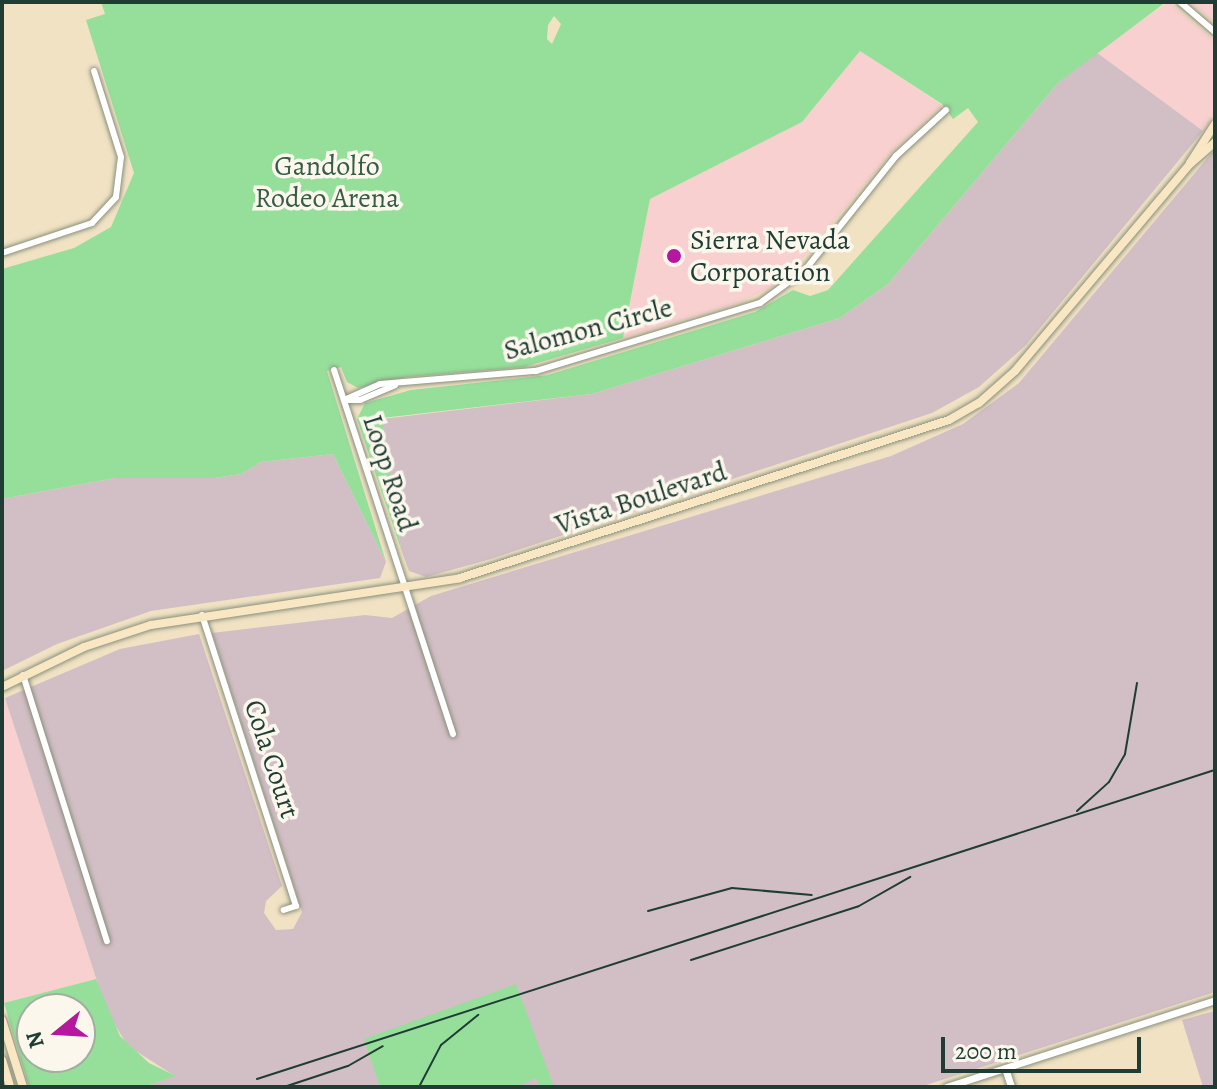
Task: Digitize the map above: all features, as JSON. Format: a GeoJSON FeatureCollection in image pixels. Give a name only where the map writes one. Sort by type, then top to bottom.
{"type":"FeatureCollection","features":[{"type":"Feature","properties":{"kind":"main road","name":"Vista Boulevard"},"geometry":{"type":"LineString","coordinates":[[2,687],[114,636],[202,615],[404,588],[502,565],[959,415],[1015,371],[1190,164],[1215,124]]}},
{"type":"Feature","properties":{"kind":"main road","name":"Vista Boulevard"},"geometry":{"type":"LineString","coordinates":[[1190,164],[1215,142]]}},
{"type":"Feature","properties":{"kind":"main road"},"geometry":{"type":"LineString","coordinates":[[2,1020],[23,1087]]}},
{"type":"Feature","properties":{"kind":"main road"},"geometry":{"type":"LineString","coordinates":[[2,1060],[10,1087]]}},
{"type":"Feature","properties":{"kind":"street"},"geometry":{"type":"LineString","coordinates":[[1180,2],[1215,32]]}},
{"type":"Feature","properties":{"kind":"street"},"geometry":{"type":"LineString","coordinates":[[2,253],[92,223],[116,197],[121,157],[94,71]]}},
{"type":"Feature","properties":{"kind":"street","name":"Salomon Circle"},"geometry":{"type":"LineString","coordinates":[[344,400],[380,384],[536,371],[760,303],[805,270],[896,156],[946,110]]}},
{"type":"Feature","properties":{"kind":"street","name":"Loop Road"},"geometry":{"type":"LineString","coordinates":[[334,370],[453,734]]}},
{"type":"Feature","properties":{"kind":"street","name":"Cola Court"},"geometry":{"type":"LineString","coordinates":[[202,615],[296,906],[284,910]]}},
{"type":"Feature","properties":{"kind":"street"},"geometry":{"type":"LineString","coordinates":[[23,675],[107,941]]}},
{"type":"Feature","properties":{"kind":"street"},"geometry":{"type":"LineString","coordinates":[[946,1087],[1215,1000]]}},
{"type":"Feature","properties":{"kind":"street"},"geometry":{"type":"LineString","coordinates":[[1005,1068],[1011,1087]]}},
{"type":"Feature","properties":{"kind":"shaded area"},"geometry":{"type":"Polygon","coordinates":[[[1169,2],[1215,41],[1215,114],[1203,131],[1096,52],[1169,2]]]}},
{"type":"Feature","properties":{"kind":"shaded area"},"geometry":{"type":"Polygon","coordinates":[[[1190,2],[1215,2],[1215,23],[1190,2]]]}},
{"type":"Feature","properties":{"kind":"shaded area"},"geometry":{"type":"Polygon","coordinates":[[[860,51],[942,105],[891,153],[783,282],[739,303],[623,338],[650,199],[802,122],[860,51]]]}},
{"type":"Feature","properties":{"kind":"shaded area"},"geometry":{"type":"Polygon","coordinates":[[[1096,52],[1203,131],[1026,345],[979,387],[932,413],[491,559],[426,577],[409,571],[401,549],[382,419],[592,394],[840,318],[888,284],[1058,83],[1096,52]]]}},
{"type":"Feature","properties":{"kind":"shaded area"},"geometry":{"type":"Polygon","coordinates":[[[1215,149],[1215,992],[920,1087],[144,1087],[175,1076],[128,1046],[107,1012],[5,698],[120,649],[199,634],[282,886],[266,901],[264,913],[276,930],[293,929],[302,912],[212,633],[365,615],[392,618],[431,596],[891,456],[963,424],[1019,383],[1215,149]]]}},
{"type":"Feature","properties":{"kind":"shaded area"},"geometry":{"type":"Polygon","coordinates":[[[333,454],[386,562],[380,578],[151,611],[57,644],[2,671],[2,499],[115,478],[215,478],[241,474],[261,462],[333,454]]]}},
{"type":"Feature","properties":{"kind":"shaded area"},"geometry":{"type":"Polygon","coordinates":[[[5,698],[96,979],[42,993],[16,993],[16,1000],[4,1003],[2,699],[5,698]]]}},
{"type":"Feature","properties":{"kind":"shaded area"},"geometry":{"type":"Polygon","coordinates":[[[1215,1011],[1215,1087],[1203,1087],[1182,1020],[1215,1011]]]}},
{"type":"Feature","properties":{"kind":"green space","name":"Gandolfo Rodeo Arena"},"geometry":{"type":"Polygon","coordinates":[[[101,2],[1166,2],[1058,83],[888,284],[840,318],[592,394],[382,418],[401,549],[357,419],[365,403],[411,390],[548,375],[755,312],[793,290],[810,296],[828,290],[978,122],[968,108],[953,119],[942,104],[860,51],[802,122],[650,199],[623,338],[524,367],[407,377],[358,388],[347,382],[341,367],[327,371],[386,562],[333,454],[261,462],[241,474],[215,478],[115,478],[2,499],[2,269],[74,248],[111,227],[134,173],[86,20],[105,14],[101,2]],[[554,16],[548,25],[547,39],[552,44],[561,24],[554,16]]]}},
{"type":"Feature","properties":{"kind":"green space"},"geometry":{"type":"Polygon","coordinates":[[[96,979],[120,1036],[149,1063],[176,1076],[144,1087],[29,1087],[25,1073],[96,1073],[96,993],[42,993],[96,979]]]}},
{"type":"Feature","properties":{"kind":"green space"},"geometry":{"type":"Polygon","coordinates":[[[516,984],[554,1087],[540,1087],[536,1078],[517,1087],[380,1087],[364,1039],[516,984]]]}},
{"type":"Feature","properties":{"kind":"green space"},"geometry":{"type":"Polygon","coordinates":[[[16,1000],[16,1043],[4,1003],[16,1000]]]}},
{"type":"Feature","properties":{"kind":"railway"},"geometry":{"type":"LineString","coordinates":[[1077,811],[1109,782],[1125,754],[1137,683]]}},
{"type":"Feature","properties":{"kind":"railway"},"geometry":{"type":"LineString","coordinates":[[257,1079],[1215,770]]}},
{"type":"Feature","properties":{"kind":"railway"},"geometry":{"type":"LineString","coordinates":[[691,960],[859,906],[910,877]]}},
{"type":"Feature","properties":{"kind":"railway"},"geometry":{"type":"LineString","coordinates":[[648,911],[732,888],[812,895]]}},
{"type":"Feature","properties":{"kind":"railway"},"geometry":{"type":"LineString","coordinates":[[419,1087],[441,1045],[478,1015]]}},
{"type":"Feature","properties":{"kind":"railway"},"geometry":{"type":"LineString","coordinates":[[284,1087],[348,1066],[383,1046]]}},
{"type":"Feature","properties":{"kind":"place","name":"Sierra Nevada Corporation"},"geometry":{"type":"Point","coordinates":[674,256]}}]}
